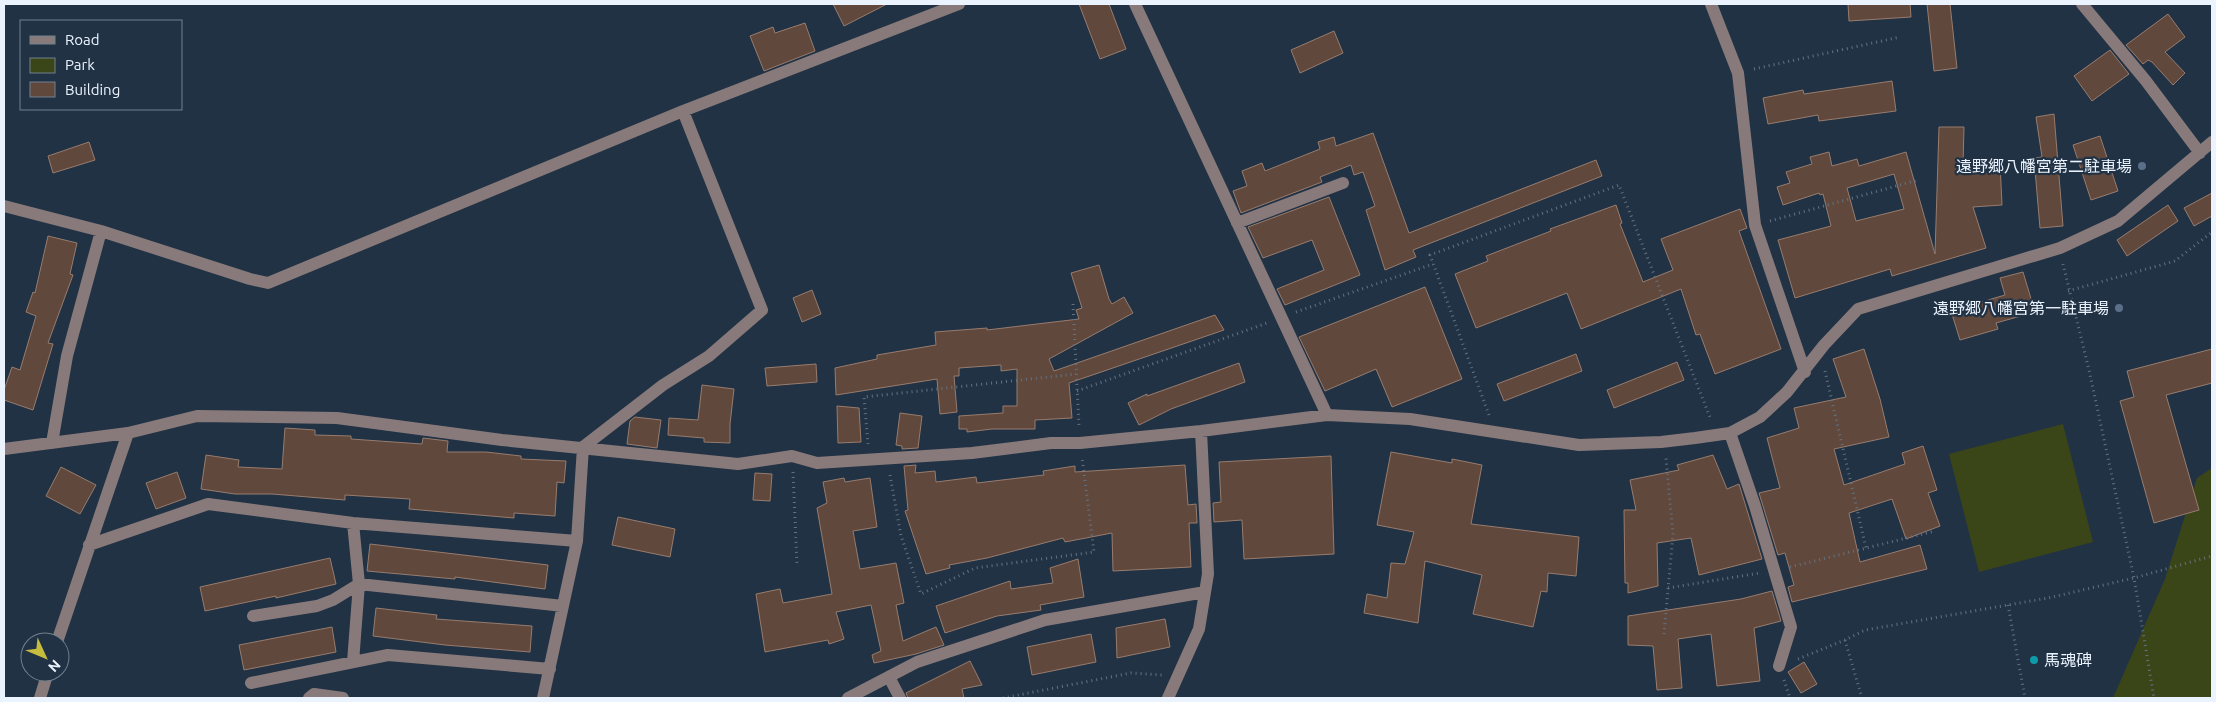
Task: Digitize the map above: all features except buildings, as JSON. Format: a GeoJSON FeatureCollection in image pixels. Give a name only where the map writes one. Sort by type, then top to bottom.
{"type":"FeatureCollection","features":[{"type":"Feature","properties":{"kind":"street"},"geometry":{"type":"LineString","coordinates":[[4,206],[101,231],[250,279],[268,283],[683,111],[960,4]]}},
{"type":"Feature","properties":{"kind":"street"},"geometry":{"type":"LineString","coordinates":[[1134,4],[1327,415]]}},
{"type":"Feature","properties":{"kind":"street"},"geometry":{"type":"LineString","coordinates":[[1711,4],[1738,73],[1755,225],[1805,372]]}},
{"type":"Feature","properties":{"kind":"street"},"geometry":{"type":"LineString","coordinates":[[2082,4],[2146,81],[2200,153]]}},
{"type":"Feature","properties":{"kind":"street"},"geometry":{"type":"LineString","coordinates":[[543,698],[577,541],[583,447],[663,385],[709,356],[762,310],[683,111]]}},
{"type":"Feature","properties":{"kind":"street"},"geometry":{"type":"LineString","coordinates":[[4,449],[128,432],[197,416],[337,418],[502,440],[738,464],[792,456],[818,463],[972,453],[1051,443],[1080,443],[1201,431],[1327,415],[1410,419],[1579,445],[1664,442],[1717,435],[1730,433],[1760,417],[1805,372],[1820,350],[1858,309],[2060,248],[2118,221],[2212,142]]}},
{"type":"Feature","properties":{"kind":"street"},"geometry":{"type":"LineString","coordinates":[[1237,223],[1343,183]]}},
{"type":"Feature","properties":{"kind":"street"},"geometry":{"type":"LineString","coordinates":[[52,443],[67,356],[101,231]]}},
{"type":"Feature","properties":{"kind":"street"},"geometry":{"type":"LineString","coordinates":[[1168,698],[1180,676],[1199,629],[1208,574],[1201,431]]}},
{"type":"Feature","properties":{"kind":"street"},"geometry":{"type":"LineString","coordinates":[[60,632],[128,432]]}},
{"type":"Feature","properties":{"kind":"street"},"geometry":{"type":"LineString","coordinates":[[1730,433],[1775,571],[1791,627],[1779,666]]}},
{"type":"Feature","properties":{"kind":"street"},"geometry":{"type":"LineString","coordinates":[[89,545],[208,504],[353,523],[577,541]]}},
{"type":"Feature","properties":{"kind":"street"},"geometry":{"type":"LineString","coordinates":[[353,523],[359,584],[353,662]]}},
{"type":"Feature","properties":{"kind":"street"},"geometry":{"type":"LineString","coordinates":[[253,616],[317,606],[334,600],[359,584],[563,606]]}},
{"type":"Feature","properties":{"kind":"street"},"geometry":{"type":"LineString","coordinates":[[848,698],[917,662],[1045,620],[1205,592]]}},
{"type":"Feature","properties":{"kind":"street"},"geometry":{"type":"LineString","coordinates":[[250,683],[388,655],[550,669]]}},
{"type":"Feature","properties":{"kind":"street"},"geometry":{"type":"LineString","coordinates":[[889,677],[900,698]]}},
{"type":"Feature","properties":{"kind":"street"},"geometry":{"type":"LineString","coordinates":[[40,698],[45,682]]}},
{"type":"Feature","properties":{"kind":"street"},"geometry":{"type":"LineString","coordinates":[[309,698],[314,694],[343,698]]}},
{"type":"Feature","properties":{"kind":"path"},"geometry":{"type":"LineString","coordinates":[[1738,73],[1900,37]]}},
{"type":"Feature","properties":{"kind":"path"},"geometry":{"type":"LineString","coordinates":[[1755,225],[1918,180]]}},
{"type":"Feature","properties":{"kind":"path"},"geometry":{"type":"LineString","coordinates":[[1496,432],[1430,255],[1620,184],[1717,435]]}},
{"type":"Feature","properties":{"kind":"path"},"geometry":{"type":"LineString","coordinates":[[2068,291],[2174,261],[2212,232]]}},
{"type":"Feature","properties":{"kind":"path"},"geometry":{"type":"LineString","coordinates":[[2060,248],[2068,291],[2089,370],[2134,578],[2154,698]]}},
{"type":"Feature","properties":{"kind":"path"},"geometry":{"type":"LineString","coordinates":[[1077,391],[1432,264]]}},
{"type":"Feature","properties":{"kind":"path"},"geometry":{"type":"LineString","coordinates":[[887,459],[901,536],[921,594],[975,568],[1094,552],[1080,443],[1073,304]]}},
{"type":"Feature","properties":{"kind":"path"},"geometry":{"type":"LineString","coordinates":[[1820,350],[1866,548]]}},
{"type":"Feature","properties":{"kind":"path"},"geometry":{"type":"LineString","coordinates":[[869,459],[864,397],[1076,374]]}},
{"type":"Feature","properties":{"kind":"path"},"geometry":{"type":"LineString","coordinates":[[1664,442],[1673,534],[1664,634]]}},
{"type":"Feature","properties":{"kind":"path"},"geometry":{"type":"LineString","coordinates":[[792,456],[797,565]]}},
{"type":"Feature","properties":{"kind":"path"},"geometry":{"type":"LineString","coordinates":[[1668,588],[1775,571],[1935,531]]}},
{"type":"Feature","properties":{"kind":"path"},"geometry":{"type":"LineString","coordinates":[[1779,666],[1845,640],[1865,630],[2008,605],[2134,578],[2212,556]]}},
{"type":"Feature","properties":{"kind":"path"},"geometry":{"type":"LineString","coordinates":[[2008,605],[2025,698]]}},
{"type":"Feature","properties":{"kind":"path"},"geometry":{"type":"LineString","coordinates":[[1845,640],[1862,698]]}},
{"type":"Feature","properties":{"kind":"path"},"geometry":{"type":"LineString","coordinates":[[1003,698],[1131,673],[1180,676]]}},
{"type":"Feature","properties":{"kind":"green space"},"geometry":{"type":"Polygon","coordinates":[[[2063,424],[2093,542],[1979,572],[1949,454],[2063,424]]]}},
{"type":"Feature","properties":{"kind":"green space"},"geometry":{"type":"Polygon","coordinates":[[[2212,468],[2212,698],[2113,698],[2165,579],[2197,478],[2212,468]]]}},
{"type":"Feature","properties":{"kind":"place","name":"遠野郷八幡宮第二駐車場"},"geometry":{"type":"Point","coordinates":[2142,166]}},
{"type":"Feature","properties":{"kind":"place","name":"遠野郷八幡宮第一駐車場"},"geometry":{"type":"Point","coordinates":[2119,308]}},
{"type":"Feature","properties":{"kind":"place","name":"馬魂碑"},"geometry":{"type":"Point","coordinates":[2034,660]}}]}
